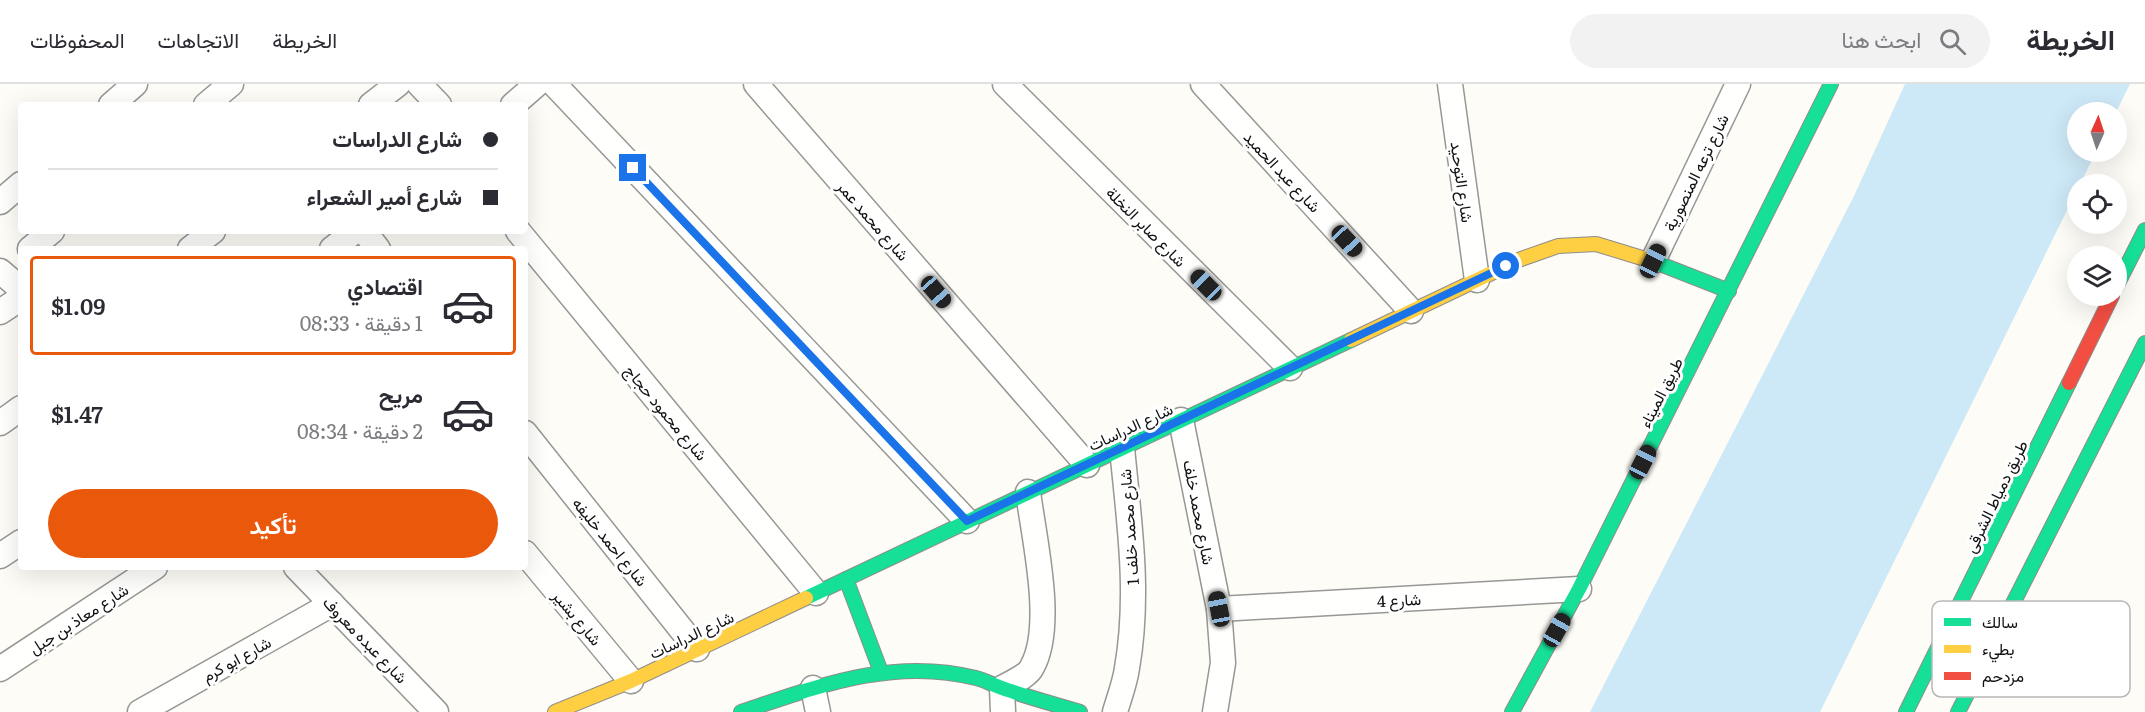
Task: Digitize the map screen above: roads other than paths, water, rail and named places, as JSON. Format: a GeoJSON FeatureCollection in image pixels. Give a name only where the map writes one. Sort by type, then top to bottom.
{"type":"FeatureCollection","features":[{"type":"Feature","properties":{"kind":"main road","name":"طريق الميناء"},"geometry":{"type":"LineString","coordinates":[[1512,712],[1579,589],[1832,84]]}},
{"type":"Feature","properties":{"kind":"main road"},"geometry":{"type":"LineString","coordinates":[[2127,265],[2145,230]]}},
{"type":"Feature","properties":{"kind":"main road","name":"شارع الدراسات"},"geometry":{"type":"LineString","coordinates":[[555,712],[631,681],[1521,259],[1558,246],[1596,244],[1653,261],[1729,291]]}},
{"type":"Feature","properties":{"kind":"main road","name":"طريق دمياط الشرقى"},"geometry":{"type":"LineString","coordinates":[[1961,601],[2107,306]]}},
{"type":"Feature","properties":{"kind":"main road"},"geometry":{"type":"LineString","coordinates":[[2014,601],[2145,343]]}},
{"type":"Feature","properties":{"kind":"main road"},"geometry":{"type":"LineString","coordinates":[[846,579],[881,672]]}},
{"type":"Feature","properties":{"kind":"main road","name":"طريق دمياط الشرقى"},"geometry":{"type":"LineString","coordinates":[[1906,712],[1932,659]]}},
{"type":"Feature","properties":{"kind":"main road"},"geometry":{"type":"LineString","coordinates":[[741,712],[813,688],[881,672],[925,670],[977,678],[1003,700],[1080,712]]}},
{"type":"Feature","properties":{"kind":"main road"},"geometry":{"type":"LineString","coordinates":[[1958,712],[1966,697]]}},
{"type":"Feature","properties":{"kind":"street"},"geometry":{"type":"LineString","coordinates":[[114,102],[135,84]]}},
{"type":"Feature","properties":{"kind":"street"},"geometry":{"type":"LineString","coordinates":[[210,102],[231,84]]}},
{"type":"Feature","properties":{"kind":"street"},"geometry":{"type":"LineString","coordinates":[[375,102],[398,84]]}},
{"type":"Feature","properties":{"kind":"street"},"geometry":{"type":"LineString","coordinates":[[419,84],[436,102]]}},
{"type":"Feature","properties":{"kind":"street"},"geometry":{"type":"LineString","coordinates":[[516,102],[537,84]]}},
{"type":"Feature","properties":{"kind":"street"},"geometry":{"type":"LineString","coordinates":[[554,84],[967,521]]}},
{"type":"Feature","properties":{"kind":"street","name":"شارع محمد عمر"},"geometry":{"type":"LineString","coordinates":[[756,84],[1087,465]]}},
{"type":"Feature","properties":{"kind":"street","name":"شارع صابر النخلة"},"geometry":{"type":"LineString","coordinates":[[1005,84],[1290,368]]}},
{"type":"Feature","properties":{"kind":"street","name":"شارع عبد الحميد"},"geometry":{"type":"LineString","coordinates":[[1203,84],[1411,311]]}},
{"type":"Feature","properties":{"kind":"street","name":"شارع التوحيد"},"geometry":{"type":"LineString","coordinates":[[1450,84],[1477,280]]}},
{"type":"Feature","properties":{"kind":"street","name":"شارع ترعه المنصورية"},"geometry":{"type":"LineString","coordinates":[[1653,261],[1738,84]]}},
{"type":"Feature","properties":{"kind":"street"},"geometry":{"type":"LineString","coordinates":[[0,202],[18,187]]}},
{"type":"Feature","properties":{"kind":"street"},"geometry":{"type":"LineString","coordinates":[[34,246],[48,234]]}},
{"type":"Feature","properties":{"kind":"street"},"geometry":{"type":"LineString","coordinates":[[194,246],[209,234]]}},
{"type":"Feature","properties":{"kind":"street"},"geometry":{"type":"LineString","coordinates":[[336,246],[351,234]]}},
{"type":"Feature","properties":{"kind":"street"},"geometry":{"type":"LineString","coordinates":[[366,234],[376,246]]}},
{"type":"Feature","properties":{"kind":"street","name":"شارع محمود حجاج"},"geometry":{"type":"LineString","coordinates":[[520,234],[816,592]]}},
{"type":"Feature","properties":{"kind":"street"},"geometry":{"type":"LineString","coordinates":[[18,258],[1,271],[18,286]]}},
{"type":"Feature","properties":{"kind":"street"},"geometry":{"type":"LineString","coordinates":[[0,312],[18,300]]}},
{"type":"Feature","properties":{"kind":"street"},"geometry":{"type":"LineString","coordinates":[[0,423],[18,410]]}},
{"type":"Feature","properties":{"kind":"street","name":"شارع محمد خلف"},"geometry":{"type":"LineString","coordinates":[[1181,420],[1219,609],[1223,663],[1215,712]]}},
{"type":"Feature","properties":{"kind":"street","name":"شارع احمد خليفه"},"geometry":{"type":"LineString","coordinates":[[528,437],[697,649]]}},
{"type":"Feature","properties":{"kind":"street","name":"شارع محمد خلف 1"},"geometry":{"type":"LineString","coordinates":[[1114,712],[1127,669],[1134,563],[1122,448]]}},
{"type":"Feature","properties":{"kind":"street"},"geometry":{"type":"LineString","coordinates":[[1003,700],[1032,669],[1042,637],[1044,611],[1028,492]]}},
{"type":"Feature","properties":{"kind":"street"},"geometry":{"type":"LineString","coordinates":[[0,556],[18,544]]}},
{"type":"Feature","properties":{"kind":"street","name":"شارع بشير"},"geometry":{"type":"LineString","coordinates":[[528,557],[631,681]]}},
{"type":"Feature","properties":{"kind":"street","name":"شارع معاذ بن جبل"},"geometry":{"type":"LineString","coordinates":[[0,669],[150,570]]}},
{"type":"Feature","properties":{"kind":"street","name":"شارع عبده معروف"},"geometry":{"type":"LineString","coordinates":[[299,570],[436,712]]}},
{"type":"Feature","properties":{"kind":"street","name":"شارع 4"},"geometry":{"type":"LineString","coordinates":[[1219,609],[1579,589]]}},
{"type":"Feature","properties":{"kind":"street","name":"شارع ابو كرم"},"geometry":{"type":"LineString","coordinates":[[140,712],[332,604]]}},
{"type":"Feature","properties":{"kind":"street"},"geometry":{"type":"LineString","coordinates":[[813,688],[818,712]]}},
{"type":"Feature","properties":{"kind":"water"},"geometry":{"type":"Polygon","coordinates":[[[1905,84],[2130,84],[2121,102],[2067,102],[2067,162],[2091,162],[2085,174],[2067,174],[2067,210],[1820,712],[1590,712],[1854,196],[1905,84]]]}}]}
